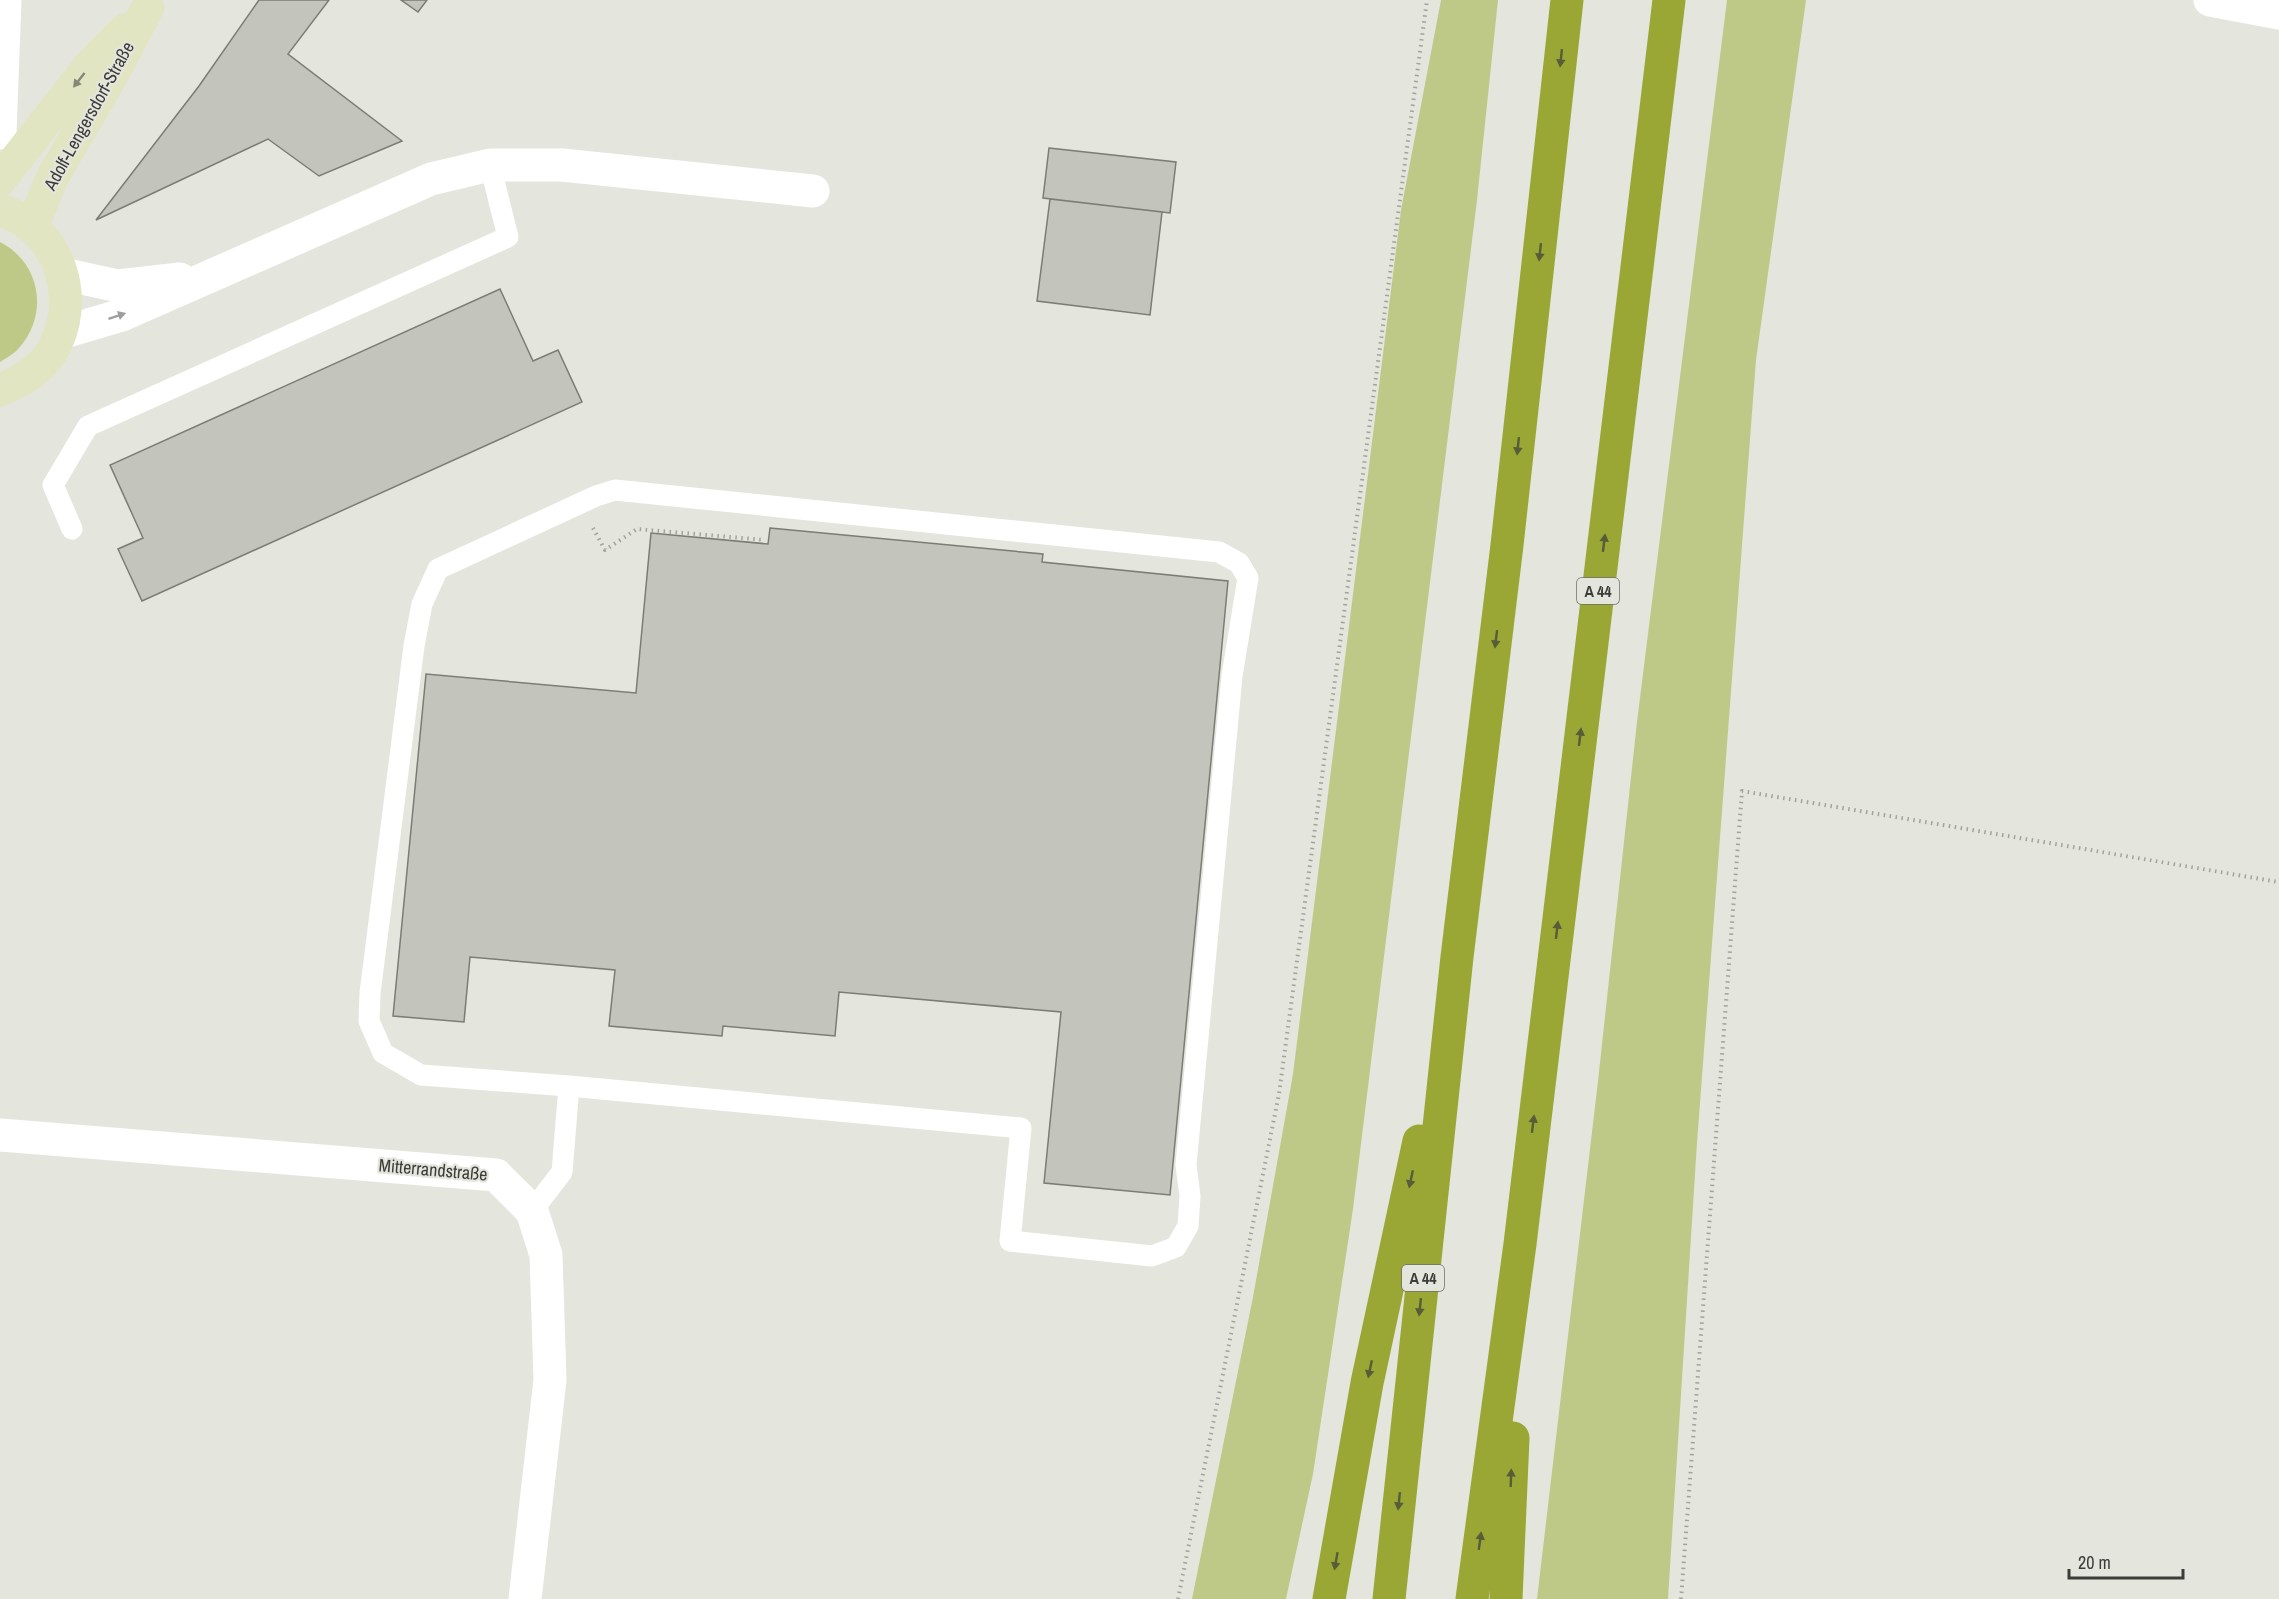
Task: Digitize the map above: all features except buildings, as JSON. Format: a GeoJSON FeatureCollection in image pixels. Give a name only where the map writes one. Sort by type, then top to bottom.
{"type":"FeatureCollection","features":[{"type":"Feature","properties":{"kind":"highway","name":"A 44"},"geometry":{"type":"LineString","coordinates":[[1389,1599],[1457,957],[1507,545],[1567,0]]}},
{"type":"Feature","properties":{"kind":"highway","name":"A 44"},"geometry":{"type":"LineString","coordinates":[[1472,1599],[1520,1244],[1669,0]]}},
{"type":"Feature","properties":{"kind":"highway"},"geometry":{"type":"LineString","coordinates":[[1329,1599],[1367,1383],[1457,957]]}},
{"type":"Feature","properties":{"kind":"highway"},"geometry":{"type":"LineString","coordinates":[[1506,1599],[1520,1244]]}},
{"type":"Feature","properties":{"kind":"street"},"geometry":{"type":"LineString","coordinates":[[0,133],[5,0]]}},
{"type":"Feature","properties":{"kind":"street"},"geometry":{"type":"LineString","coordinates":[[2210,0],[2279,13]]}},
{"type":"Feature","properties":{"kind":"street","name":"Adolf-Lengersdorf-Straße"},"geometry":{"type":"LineString","coordinates":[[0,180],[91,64],[150,3]]}},
{"type":"Feature","properties":{"kind":"street","name":"Adolf-Lengersdorf-Straße"},"geometry":{"type":"LineString","coordinates":[[32,227],[51,178],[110,80],[150,3]]}},
{"type":"Feature","properties":{"kind":"street"},"geometry":{"type":"LineString","coordinates":[[61,333],[122,315],[431,179],[490,165],[562,165],[813,191]]}},
{"type":"Feature","properties":{"kind":"street"},"geometry":{"type":"LineString","coordinates":[[0,171],[0,180]]}},
{"type":"Feature","properties":{"kind":"street"},"geometry":{"type":"LineString","coordinates":[[0,210],[10,213],[32,227],[51,248],[63,274],[67,304],[61,333],[50,354],[35,371],[17,384],[0,390]]}},
{"type":"Feature","properties":{"kind":"street"},"geometry":{"type":"LineString","coordinates":[[63,274],[118,286],[212,275]]}},
{"type":"Feature","properties":{"kind":"street","name":"Mitterrandstraße"},"geometry":{"type":"LineString","coordinates":[[0,1135],[496,1175],[532,1212],[546,1255],[550,1380],[525,1599]]}},
{"type":"Feature","properties":{"kind":"lane"},"geometry":{"type":"LineString","coordinates":[[72,529],[53,485],[88,426],[508,237],[490,165]]}},
{"type":"Feature","properties":{"kind":"lane"},"geometry":{"type":"LineString","coordinates":[[615,490],[1219,552],[1239,563],[1248,578],[1232,676],[1186,1165],[1190,1196],[1188,1226],[1176,1247],[1152,1256],[1010,1240],[1021,1128],[569,1086],[421,1075],[383,1053],[369,1021],[370,993],[414,646],[422,604],[438,569],[579,504],[615,490]]}},
{"type":"Feature","properties":{"kind":"lane"},"geometry":{"type":"LineString","coordinates":[[532,1212],[562,1172],[569,1086]]}},
{"type":"Feature","properties":{"kind":"path"},"geometry":{"type":"LineString","coordinates":[[1178,1599],[1279,1094],[1427,0]]}},
{"type":"Feature","properties":{"kind":"path"},"geometry":{"type":"LineString","coordinates":[[614,545],[637,529],[765,540]]}},
{"type":"Feature","properties":{"kind":"path"},"geometry":{"type":"LineString","coordinates":[[1681,1599],[1742,790],[2279,882]]}},
{"type":"Feature","properties":{"kind":"green space"},"geometry":{"type":"Polygon","coordinates":[[[1441,0],[1498,0],[1477,200],[1353,1209],[1313,1474],[1286,1599],[1192,1599],[1253,1297],[1293,1074],[1401,210],[1441,0]]]}},
{"type":"Feature","properties":{"kind":"green space"},"geometry":{"type":"Polygon","coordinates":[[[1727,0],[1806,0],[1756,360],[1697,1143],[1668,1599],[1537,1599],[1598,1081],[1637,722],[1727,0]]]}},
{"type":"Feature","properties":{"kind":"green space"},"geometry":{"type":"Polygon","coordinates":[[[0,242],[14,251],[32,276],[37,305],[28,335],[17,350],[0,362],[0,242]]]}}]}
